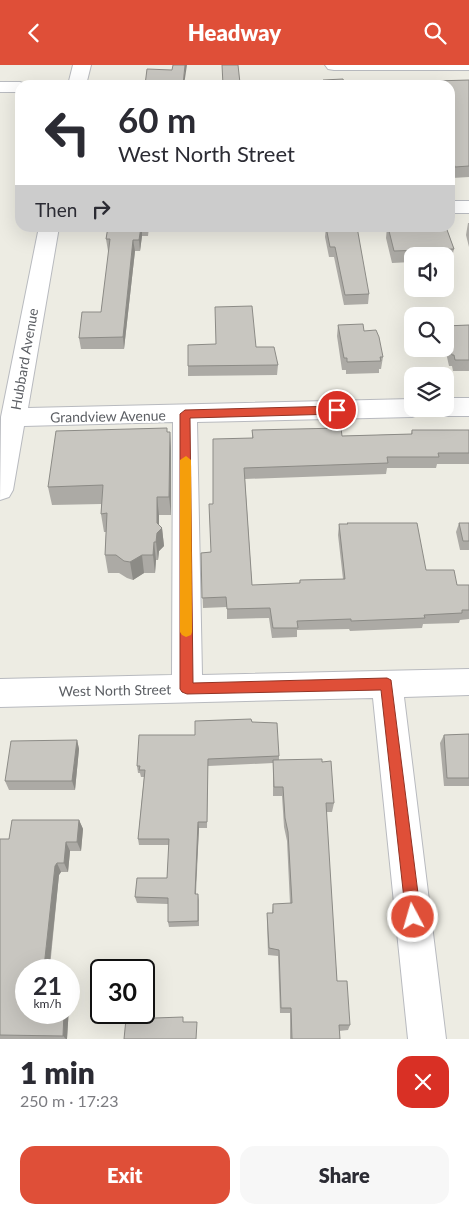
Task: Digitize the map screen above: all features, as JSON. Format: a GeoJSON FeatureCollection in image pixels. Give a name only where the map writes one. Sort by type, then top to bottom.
{"type":"FeatureCollection","features":[{"type":"Feature","properties":{"kind":"street"},"geometry":{"type":"LineString","coordinates":[[78,80],[82,65]]}},
{"type":"Feature","properties":{"kind":"street"},"geometry":{"type":"LineString","coordinates":[[334,65],[469,65]]}},
{"type":"Feature","properties":{"kind":"street"},"geometry":{"type":"LineString","coordinates":[[0,87],[15,87]]}},
{"type":"Feature","properties":{"kind":"street"},"geometry":{"type":"LineString","coordinates":[[455,207],[469,207]]}},
{"type":"Feature","properties":{"kind":"street","name":"Hubbard Avenue"},"geometry":{"type":"LineString","coordinates":[[0,490],[48,232]]}},
{"type":"Feature","properties":{"kind":"street"},"geometry":{"type":"LineString","coordinates":[[454,407],[469,407]]}},
{"type":"Feature","properties":{"kind":"street","name":"Grandview Avenue"},"geometry":{"type":"LineString","coordinates":[[13,417],[404,408]]}},
{"type":"Feature","properties":{"kind":"street"},"geometry":{"type":"LineString","coordinates":[[185,414],[187,689]]}},
{"type":"Feature","properties":{"kind":"street","name":"West North Street"},"geometry":{"type":"LineString","coordinates":[[0,693],[469,682]]}},
{"type":"Feature","properties":{"kind":"street"},"geometry":{"type":"LineString","coordinates":[[387,684],[427,1039]]}},
{"type":"Feature","properties":{"kind":"building"},"geometry":{"type":"Polygon","coordinates":[[[173,65],[185,65],[184,80],[146,80],[147,69],[172,70],[173,65]]]}},
{"type":"Feature","properties":{"kind":"building"},"geometry":{"type":"Polygon","coordinates":[[[222,65],[238,65],[240,80],[223,80],[222,65]]]}},
{"type":"Feature","properties":{"kind":"building"},"geometry":{"type":"Polygon","coordinates":[[[455,80],[469,80],[469,166],[455,167],[455,80]]]}},
{"type":"Feature","properties":{"kind":"building"},"geometry":{"type":"Polygon","coordinates":[[[107,232],[140,232],[139,240],[133,240],[123,337],[79,338],[82,312],[101,312],[110,239],[106,239],[107,232]]]}},
{"type":"Feature","properties":{"kind":"building"},"geometry":{"type":"Polygon","coordinates":[[[327,232],[358,232],[369,294],[345,295],[335,247],[330,247],[327,232]]]}},
{"type":"Feature","properties":{"kind":"building"},"geometry":{"type":"Polygon","coordinates":[[[389,232],[448,232],[453,247],[404,247],[404,251],[394,251],[389,232]]]}},
{"type":"Feature","properties":{"kind":"building"},"geometry":{"type":"Polygon","coordinates":[[[252,306],[256,347],[274,347],[278,365],[188,366],[188,345],[216,344],[215,307],[252,306]]]}},
{"type":"Feature","properties":{"kind":"building"},"geometry":{"type":"Polygon","coordinates":[[[363,324],[364,331],[376,330],[383,357],[380,357],[381,361],[347,362],[347,358],[344,358],[338,325],[363,324]]]}},
{"type":"Feature","properties":{"kind":"building"},"geometry":{"type":"Polygon","coordinates":[[[469,325],[469,360],[455,360],[454,326],[469,325]]]}},
{"type":"Feature","properties":{"kind":"building"},"geometry":{"type":"Polygon","coordinates":[[[167,428],[167,432],[170,432],[169,497],[157,497],[157,523],[162,528],[157,533],[156,542],[154,542],[153,555],[142,555],[130,562],[124,561],[116,555],[105,555],[107,513],[101,514],[103,485],[48,487],[56,431],[167,428]]]}},
{"type":"Feature","properties":{"kind":"building"},"geometry":{"type":"Polygon","coordinates":[[[341,428],[342,436],[412,434],[412,430],[469,430],[469,453],[438,453],[439,457],[387,457],[388,463],[244,468],[252,585],[300,583],[300,580],[345,579],[339,524],[417,523],[426,570],[454,570],[457,585],[469,585],[469,610],[462,610],[462,613],[424,615],[425,618],[297,621],[298,628],[273,628],[270,608],[227,609],[226,597],[202,598],[201,553],[211,552],[209,504],[213,504],[213,439],[253,438],[252,430],[341,428]]]}},
{"type":"Feature","properties":{"kind":"building"},"geometry":{"type":"Polygon","coordinates":[[[459,523],[469,523],[469,541],[463,541],[459,523]]]}},
{"type":"Feature","properties":{"kind":"building"},"geometry":{"type":"Polygon","coordinates":[[[251,719],[252,722],[277,723],[279,756],[208,759],[207,822],[198,822],[195,894],[198,894],[198,921],[168,922],[168,898],[135,897],[137,878],[167,878],[169,839],[138,839],[145,770],[139,770],[140,766],[137,766],[139,735],[195,735],[195,721],[251,719]]]}},
{"type":"Feature","properties":{"kind":"building"},"geometry":{"type":"Polygon","coordinates":[[[469,734],[469,778],[447,778],[444,735],[469,734]]]}},
{"type":"Feature","properties":{"kind":"building"},"geometry":{"type":"Polygon","coordinates":[[[77,740],[72,781],[5,781],[11,741],[77,740]]]}},
{"type":"Feature","properties":{"kind":"building"},"geometry":{"type":"Polygon","coordinates":[[[322,759],[322,762],[331,761],[334,803],[326,803],[337,981],[347,981],[350,1025],[339,1025],[340,1039],[292,1039],[291,1008],[281,1008],[279,950],[269,948],[267,913],[273,913],[273,904],[292,903],[288,832],[283,787],[274,787],[273,760],[322,759]]]}},
{"type":"Feature","properties":{"kind":"building"},"geometry":{"type":"Polygon","coordinates":[[[12,820],[79,820],[77,842],[66,842],[64,863],[57,863],[55,866],[45,959],[15,959],[15,1024],[64,1024],[63,1036],[0,1035],[0,839],[9,839],[12,820]]]}},
{"type":"Feature","properties":{"kind":"building"},"geometry":{"type":"Polygon","coordinates":[[[183,1017],[183,1022],[197,1022],[196,1039],[124,1039],[126,1024],[155,1024],[155,1018],[183,1017]]]}},
{"type":"Feature","properties":{"kind":"slow traffic"},"geometry":{"type":"LineString","coordinates":[[186,460],[186,632]]}},
{"type":"Feature","properties":{"kind":"route"},"geometry":{"type":"LineString","coordinates":[[337,410],[185,414],[187,689],[387,684],[413,917]]}}]}
